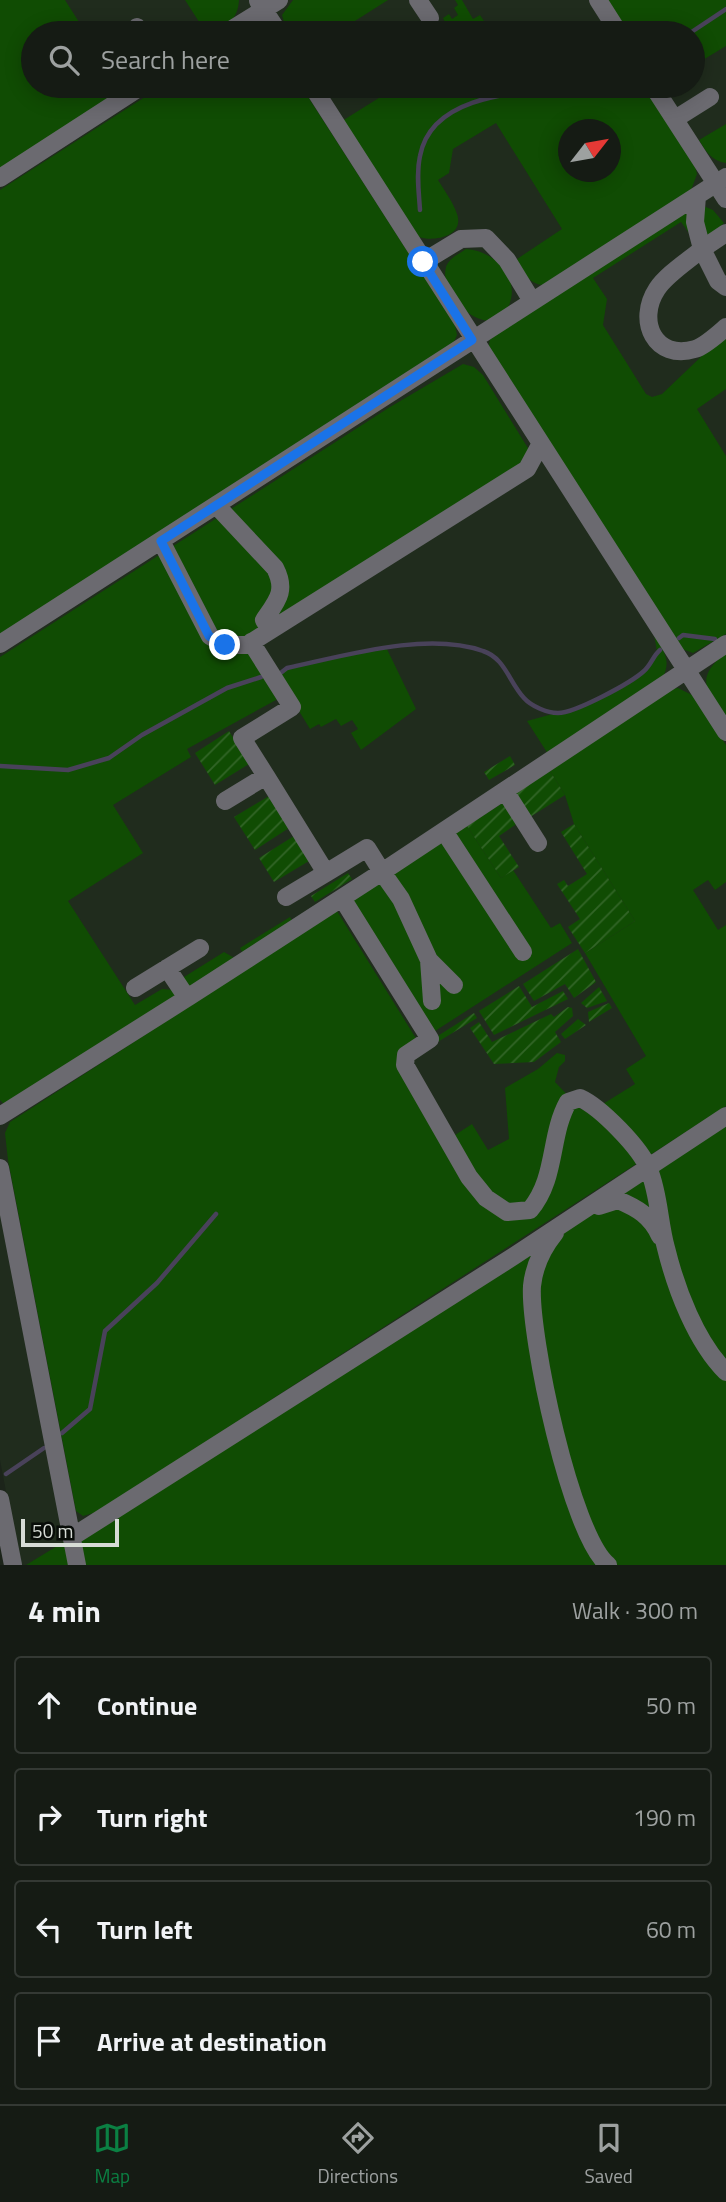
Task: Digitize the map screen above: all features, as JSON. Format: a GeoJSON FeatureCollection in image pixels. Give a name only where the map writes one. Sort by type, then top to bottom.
{"type":"FeatureCollection","features":[{"type":"Feature","properties":{"kind":"lane"},"geometry":{"type":"LineString","coordinates":[[418,0],[430,18]]}},
{"type":"Feature","properties":{"kind":"lane"},"geometry":{"type":"LineString","coordinates":[[598,0],[611,21]]}},
{"type":"Feature","properties":{"kind":"lane"},"geometry":{"type":"LineString","coordinates":[[242,21],[267,3],[274,21]]}},
{"type":"Feature","properties":{"kind":"lane"},"geometry":{"type":"LineString","coordinates":[[675,120],[710,97]]}},
{"type":"Feature","properties":{"kind":"lane"},"geometry":{"type":"LineString","coordinates":[[0,178],[123,98]]}},
{"type":"Feature","properties":{"kind":"lane"},"geometry":{"type":"LineString","coordinates":[[320,98],[472,340],[726,732]]}},
{"type":"Feature","properties":{"kind":"lane"},"geometry":{"type":"LineString","coordinates":[[661,98],[721,180],[726,199]]}},
{"type":"Feature","properties":{"kind":"lane"},"geometry":{"type":"LineString","coordinates":[[0,644],[721,180]]}},
{"type":"Feature","properties":{"kind":"lane"},"geometry":{"type":"LineString","coordinates":[[696,195],[695,222],[702,249],[718,281],[726,287]]}},
{"type":"Feature","properties":{"kind":"lane"},"geometry":{"type":"LineString","coordinates":[[726,233],[702,249],[657,288],[647,310],[649,332],[657,345],[675,352],[697,349],[726,327]]}},
{"type":"Feature","properties":{"kind":"lane"},"geometry":{"type":"LineString","coordinates":[[423,262],[461,239],[486,238],[507,260],[532,301]]}},
{"type":"Feature","properties":{"kind":"lane"},"geometry":{"type":"LineString","coordinates":[[161,541],[209,636],[225,645],[251,642],[527,469],[540,444]]}},
{"type":"Feature","properties":{"kind":"lane"},"geometry":{"type":"LineString","coordinates":[[527,469],[556,469]]}},
{"type":"Feature","properties":{"kind":"lane"},"geometry":{"type":"LineString","coordinates":[[216,505],[275,568],[281,580],[282,594],[264,620],[270,630]]}},
{"type":"Feature","properties":{"kind":"lane"},"geometry":{"type":"LineString","coordinates":[[251,642],[292,707],[242,738],[326,873]]}},
{"type":"Feature","properties":{"kind":"lane"},"geometry":{"type":"LineString","coordinates":[[0,1116],[342,898],[726,645]]}},
{"type":"Feature","properties":{"kind":"lane"},"geometry":{"type":"LineString","coordinates":[[225,801],[266,776]]}},
{"type":"Feature","properties":{"kind":"lane"},"geometry":{"type":"LineString","coordinates":[[505,791],[538,842]]}},
{"type":"Feature","properties":{"kind":"lane"},"geometry":{"type":"LineString","coordinates":[[444,831],[523,952]]}},
{"type":"Feature","properties":{"kind":"lane"},"geometry":{"type":"LineString","coordinates":[[286,897],[366,848],[401,899],[429,960],[454,985]]}},
{"type":"Feature","properties":{"kind":"lane"},"geometry":{"type":"LineString","coordinates":[[342,898],[430,1039],[406,1055],[405,1065],[469,1177],[486,1198],[508,1212],[530,1210],[548,1179],[559,1118],[568,1102],[580,1098],[610,1119],[649,1168],[666,1249]]}},
{"type":"Feature","properties":{"kind":"lane"},"geometry":{"type":"LineString","coordinates":[[135,988],[200,948]]}},
{"type":"Feature","properties":{"kind":"lane"},"geometry":{"type":"LineString","coordinates":[[429,960],[432,1001]]}},
{"type":"Feature","properties":{"kind":"lane"},"geometry":{"type":"LineString","coordinates":[[167,968],[187,998]]}},
{"type":"Feature","properties":{"kind":"lane"},"geometry":{"type":"LineString","coordinates":[[72,1538],[514,1256],[726,1116]]}},
{"type":"Feature","properties":{"kind":"lane"},"geometry":{"type":"LineString","coordinates":[[0,1168],[77,1565]]}},
{"type":"Feature","properties":{"kind":"lane"},"geometry":{"type":"LineString","coordinates":[[608,1565],[599,1558],[589,1538],[548,1414],[532,1284],[541,1251],[573,1217],[618,1200],[638,1208],[654,1224],[688,1311],[726,1372]]}},
{"type":"Feature","properties":{"kind":"lane"},"geometry":{"type":"LineString","coordinates":[[514,1256],[532,1284]]}},
{"type":"Feature","properties":{"kind":"lane"},"geometry":{"type":"LineString","coordinates":[[0,1499],[13,1565]]}},
{"type":"Feature","properties":{"kind":"shaded area"},"geometry":{"type":"Polygon","coordinates":[[[0,0],[726,0],[726,1565],[20,1565],[0,1460],[0,0]]]}},
{"type":"Feature","properties":{"kind":"green space"},"geometry":{"type":"Polygon","coordinates":[[[0,0],[65,0],[78,21],[21,21],[21,98],[113,98],[0,171],[0,0]]]}},
{"type":"Feature","properties":{"kind":"green space"},"geometry":{"type":"Polygon","coordinates":[[[185,0],[239,0],[231,21],[198,21],[185,0]]]}},
{"type":"Feature","properties":{"kind":"green space"},"geometry":{"type":"Polygon","coordinates":[[[293,0],[388,0],[355,21],[284,21],[282,15],[293,0]]]}},
{"type":"Feature","properties":{"kind":"green space"},"geometry":{"type":"Polygon","coordinates":[[[455,0],[462,0],[473,19],[480,15],[484,21],[444,21],[443,18],[449,14],[452,19],[458,15],[454,8],[458,5],[455,0]]]}},
{"type":"Feature","properties":{"kind":"green space"},"geometry":{"type":"Polygon","coordinates":[[[608,0],[726,0],[726,46],[705,59],[705,21],[621,21],[608,0]]]}},
{"type":"Feature","properties":{"kind":"green space"},"geometry":{"type":"Polygon","coordinates":[[[143,98],[309,98],[455,325],[457,335],[453,344],[0,636],[0,190],[143,98]]]}},
{"type":"Feature","properties":{"kind":"green space"},"geometry":{"type":"Polygon","coordinates":[[[379,98],[652,98],[694,162],[697,174],[690,193],[551,285],[538,284],[522,271],[517,259],[562,229],[496,123],[453,149],[449,173],[438,180],[453,205],[458,222],[452,233],[446,236],[419,237],[342,121],[379,98]]]}},
{"type":"Feature","properties":{"kind":"green space"},"geometry":{"type":"Polygon","coordinates":[[[726,124],[726,163],[710,155],[699,140],[726,124]]]}},
{"type":"Feature","properties":{"kind":"green space"},"geometry":{"type":"Polygon","coordinates":[[[701,205],[713,210],[724,223],[709,237],[691,236],[681,222],[593,278],[607,299],[603,325],[646,394],[652,397],[662,394],[726,333],[726,389],[697,409],[726,456],[726,634],[693,653],[682,649],[488,351],[490,339],[688,209],[701,205]]]}},
{"type":"Feature","properties":{"kind":"green space"},"geometry":{"type":"Polygon","coordinates":[[[466,249],[484,253],[492,258],[500,264],[510,280],[511,299],[504,314],[495,320],[483,320],[471,314],[459,305],[451,293],[446,280],[447,264],[466,249]]]}},
{"type":"Feature","properties":{"kind":"green space"},"geometry":{"type":"Polygon","coordinates":[[[463,364],[474,367],[483,375],[531,453],[524,465],[252,649],[279,697],[187,749],[191,757],[113,805],[143,853],[68,901],[135,1005],[162,989],[174,990],[179,996],[4,1104],[0,1100],[0,657],[390,407],[463,364]]]}},
{"type":"Feature","properties":{"kind":"green space"},"geometry":{"type":"Polygon","coordinates":[[[654,634],[664,651],[666,661],[662,679],[548,754],[527,721],[582,706],[645,671],[657,652],[654,634]]]}},
{"type":"Feature","properties":{"kind":"green space"},"geometry":{"type":"Polygon","coordinates":[[[386,647],[416,709],[361,750],[351,733],[358,729],[352,720],[341,726],[336,719],[310,729],[277,675],[283,674],[287,668],[386,647]]]}},
{"type":"Feature","properties":{"kind":"green space"},"geometry":{"type":"Polygon","coordinates":[[[726,653],[726,721],[713,702],[706,686],[706,678],[709,670],[726,653]]]}},
{"type":"Feature","properties":{"kind":"green space"},"geometry":{"type":"Polygon","coordinates":[[[678,688],[692,695],[726,745],[726,882],[715,890],[708,880],[693,890],[718,930],[726,925],[726,1106],[97,1512],[83,1516],[76,1511],[8,1160],[5,1133],[10,1122],[337,911],[417,1040],[401,1050],[455,1135],[472,1124],[488,1150],[509,1139],[505,1088],[538,1069],[557,1053],[565,1055],[565,1061],[559,1067],[555,1082],[581,1109],[590,1112],[635,1084],[626,1069],[646,1056],[585,953],[635,921],[574,824],[565,795],[550,771],[671,689],[678,688]]]}},
{"type":"Feature","properties":{"kind":"green space"},"geometry":{"type":"Polygon","coordinates":[[[229,731],[249,764],[215,785],[195,753],[229,731]]]}},
{"type":"Feature","properties":{"kind":"green space"},"geometry":{"type":"Polygon","coordinates":[[[510,756],[515,765],[489,780],[484,772],[510,756]]]}},
{"type":"Feature","properties":{"kind":"green space"},"geometry":{"type":"Polygon","coordinates":[[[550,771],[565,795],[530,817],[515,793],[550,771]]]}},
{"type":"Feature","properties":{"kind":"green space"},"geometry":{"type":"Polygon","coordinates":[[[269,796],[289,828],[255,850],[234,817],[269,796]]]}},
{"type":"Feature","properties":{"kind":"green space"},"geometry":{"type":"Polygon","coordinates":[[[504,802],[518,823],[499,836],[519,867],[501,878],[467,826],[504,802]]]}},
{"type":"Feature","properties":{"kind":"green space"},"geometry":{"type":"Polygon","coordinates":[[[574,824],[635,921],[585,953],[568,927],[580,919],[557,884],[564,880],[568,886],[587,874],[561,832],[574,824]]]}},
{"type":"Feature","properties":{"kind":"green space"},"geometry":{"type":"Polygon","coordinates":[[[467,826],[501,878],[513,870],[551,928],[560,923],[572,943],[432,1033],[348,900],[467,826]]]}},
{"type":"Feature","properties":{"kind":"green space"},"geometry":{"type":"Polygon","coordinates":[[[294,836],[309,861],[274,882],[259,858],[294,836]]]}},
{"type":"Feature","properties":{"kind":"green space"},"geometry":{"type":"Polygon","coordinates":[[[348,873],[352,879],[315,902],[311,896],[348,873]]]}},
{"type":"Feature","properties":{"kind":"green space"},"geometry":{"type":"Polygon","coordinates":[[[290,917],[295,925],[245,957],[240,948],[290,917]]]}},
{"type":"Feature","properties":{"kind":"green space"},"geometry":{"type":"Polygon","coordinates":[[[578,949],[596,982],[574,998],[565,984],[534,1001],[523,984],[578,949]]]}},
{"type":"Feature","properties":{"kind":"green space"},"geometry":{"type":"Polygon","coordinates":[[[224,952],[238,960],[192,989],[184,983],[184,977],[224,952]]]}},
{"type":"Feature","properties":{"kind":"green space"},"geometry":{"type":"Polygon","coordinates":[[[519,986],[532,1007],[563,991],[568,999],[494,1035],[479,1011],[519,986]]]}},
{"type":"Feature","properties":{"kind":"green space"},"geometry":{"type":"Polygon","coordinates":[[[599,987],[607,1001],[587,1008],[581,1003],[599,987]]]}},
{"type":"Feature","properties":{"kind":"green space"},"geometry":{"type":"Polygon","coordinates":[[[609,1003],[612,1008],[589,1022],[588,1012],[609,1003]]]}},
{"type":"Feature","properties":{"kind":"green space"},"geometry":{"type":"Polygon","coordinates":[[[568,1007],[572,1008],[573,1016],[555,1032],[561,1042],[534,1062],[494,1064],[470,1028],[479,1022],[492,1042],[551,1014],[554,1017],[568,1007]]]}},
{"type":"Feature","properties":{"kind":"green space"},"geometry":{"type":"Polygon","coordinates":[[[474,1013],[477,1018],[436,1043],[433,1039],[474,1013]]]}},
{"type":"Feature","properties":{"kind":"green space"},"geometry":{"type":"Polygon","coordinates":[[[578,1019],[586,1025],[565,1039],[561,1034],[578,1019]]]}},
{"type":"Feature","properties":{"kind":"green space"},"geometry":{"type":"Polygon","coordinates":[[[726,1116],[726,1565],[26,1565],[72,1537],[726,1116]]]}},
{"type":"Feature","properties":{"kind":"waterway"},"geometry":{"type":"LineString","coordinates":[[705,23],[726,9]]}},
{"type":"Feature","properties":{"kind":"waterway"},"geometry":{"type":"LineString","coordinates":[[420,210],[420,156],[429,134],[444,117],[488,98]]}},
{"type":"Feature","properties":{"kind":"waterway"},"geometry":{"type":"LineString","coordinates":[[679,638],[683,635],[715,639]]}},
{"type":"Feature","properties":{"kind":"waterway"},"geometry":{"type":"LineString","coordinates":[[278,675],[287,668],[359,652],[411,644],[461,645],[490,654],[502,665],[527,701],[544,710],[558,713],[589,703],[627,683],[646,669],[660,650]]}},
{"type":"Feature","properties":{"kind":"waterway"},"geometry":{"type":"LineString","coordinates":[[0,766],[68,770],[109,758],[142,735],[227,688],[261,677]]}},
{"type":"Feature","properties":{"kind":"waterway"},"geometry":{"type":"LineString","coordinates":[[62,1433],[90,1409],[105,1331],[157,1283],[216,1214]]}},
{"type":"Feature","properties":{"kind":"waterway"},"geometry":{"type":"LineString","coordinates":[[6,1474],[44,1448]]}},
{"type":"Feature","properties":{"kind":"route"},"geometry":{"type":"LineString","coordinates":[[225,645],[209,636],[161,541],[472,340],[423,262]]}}]}
